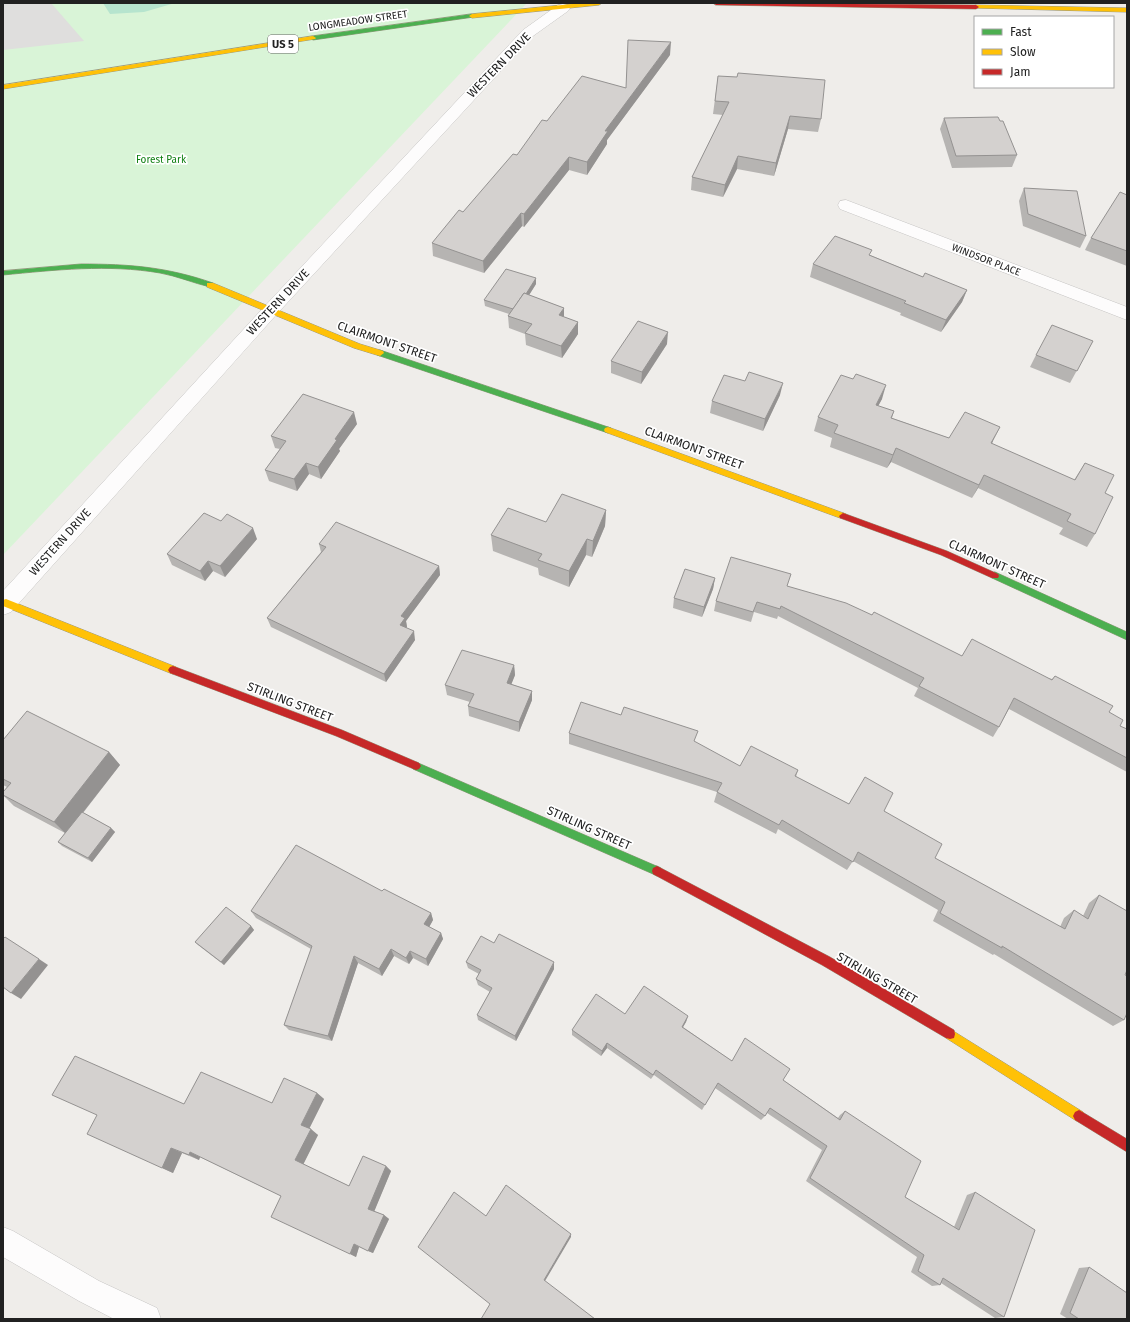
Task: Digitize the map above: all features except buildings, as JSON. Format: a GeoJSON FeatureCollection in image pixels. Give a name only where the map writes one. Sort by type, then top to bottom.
{"type":"FeatureCollection","features":[{"type":"Feature","properties":{"kind":"street","name":"LONGMEADOW STREET"},"geometry":{"type":"LineString","coordinates":[[3,87],[331,36],[482,15],[567,5],[599,3]]}},
{"type":"Feature","properties":{"kind":"street"},"geometry":{"type":"LineString","coordinates":[[716,3],[1044,6],[1127,10]]}},
{"type":"Feature","properties":{"kind":"street","name":"WESTERN DRIVE"},"geometry":{"type":"LineString","coordinates":[[5,604],[270,311],[528,33],[567,5]]}},
{"type":"Feature","properties":{"kind":"street","name":"WINDSOR PLACE"},"geometry":{"type":"LineString","coordinates":[[846,206],[1127,314]]}},
{"type":"Feature","properties":{"kind":"street","name":"CLAIRMONT STREET"},"geometry":{"type":"LineString","coordinates":[[3,273],[63,267],[115,266],[140,268],[196,279],[357,346],[570,416],[944,553],[1127,636]]}},
{"type":"Feature","properties":{"kind":"street","name":"STIRLING STREET"},"geometry":{"type":"LineString","coordinates":[[5,604],[339,733],[492,798],[650,868],[832,965],[941,1029],[1127,1146]]}},
{"type":"Feature","properties":{"kind":"street"},"geometry":{"type":"LineString","coordinates":[[3,1241],[89,1291],[146,1319]]}},
{"type":"Feature","properties":{"kind":"green space","name":"Forest Park"},"geometry":{"type":"Polygon","coordinates":[[[3,3],[527,3],[3,555],[3,3]]]}},
{"type":"Feature","properties":{"kind":"green space"},"geometry":{"type":"Polygon","coordinates":[[[103,3],[175,3],[144,12],[110,14],[103,3]]]}},
{"type":"Feature","properties":{"kind":"shaded area"},"geometry":{"type":"Polygon","coordinates":[[[3,3],[51,3],[84,41],[3,50],[3,3]]]}},
{"type":"Feature","properties":{"kind":"traffic: fast"},"geometry":{"type":"LineString","coordinates":[[313,38],[472,16]]}},
{"type":"Feature","properties":{"kind":"traffic: fast"},"geometry":{"type":"LineString","coordinates":[[3,273],[55,268],[108,266],[134,267],[185,276],[210,285]]}},
{"type":"Feature","properties":{"kind":"traffic: fast"},"geometry":{"type":"LineString","coordinates":[[380,353],[608,430]]}},
{"type":"Feature","properties":{"kind":"traffic: fast"},"geometry":{"type":"LineString","coordinates":[[995,576],[1127,636]]}},
{"type":"Feature","properties":{"kind":"traffic: fast"},"geometry":{"type":"LineString","coordinates":[[416,766],[657,871]]}},
{"type":"Feature","properties":{"kind":"traffic: slow"},"geometry":{"type":"LineString","coordinates":[[472,16],[599,3]]}},
{"type":"Feature","properties":{"kind":"traffic: slow"},"geometry":{"type":"LineString","coordinates":[[976,7],[1127,10]]}},
{"type":"Feature","properties":{"kind":"traffic: slow"},"geometry":{"type":"LineString","coordinates":[[3,87],[313,38]]}},
{"type":"Feature","properties":{"kind":"traffic: slow"},"geometry":{"type":"LineString","coordinates":[[210,285],[357,346],[380,353]]}},
{"type":"Feature","properties":{"kind":"traffic: slow"},"geometry":{"type":"LineString","coordinates":[[608,430],[843,516]]}},
{"type":"Feature","properties":{"kind":"traffic: slow"},"geometry":{"type":"LineString","coordinates":[[6,603],[173,670]]}},
{"type":"Feature","properties":{"kind":"traffic: slow"},"geometry":{"type":"LineString","coordinates":[[950,1034],[1079,1116]]}},
{"type":"Feature","properties":{"kind":"traffic: jam"},"geometry":{"type":"LineString","coordinates":[[716,3],[976,7]]}},
{"type":"Feature","properties":{"kind":"traffic: jam"},"geometry":{"type":"LineString","coordinates":[[843,516],[944,553],[995,576]]}},
{"type":"Feature","properties":{"kind":"traffic: jam"},"geometry":{"type":"LineString","coordinates":[[173,670],[339,733],[416,766]]}},
{"type":"Feature","properties":{"kind":"traffic: jam"},"geometry":{"type":"LineString","coordinates":[[657,871],[826,961],[950,1034]]}},
{"type":"Feature","properties":{"kind":"traffic: jam"},"geometry":{"type":"LineString","coordinates":[[1079,1116],[1127,1146]]}}]}
